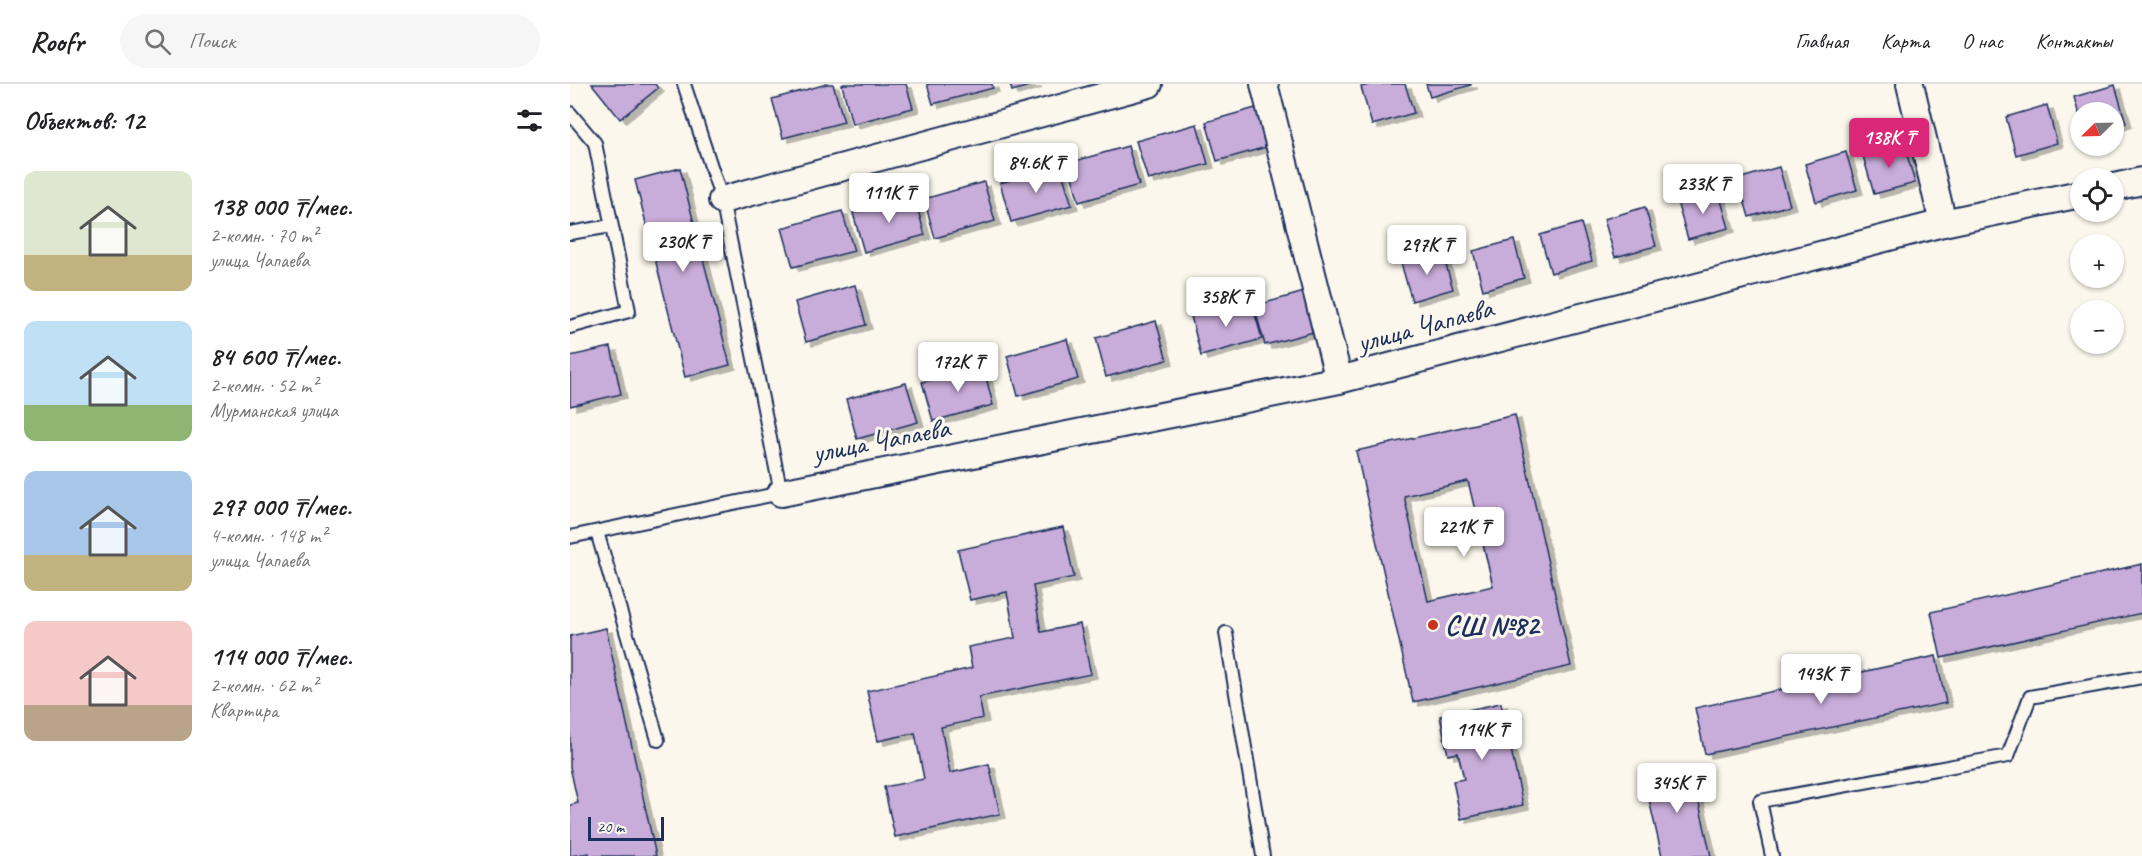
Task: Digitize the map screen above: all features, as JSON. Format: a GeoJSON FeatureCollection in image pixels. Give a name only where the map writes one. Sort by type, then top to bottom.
{"type":"FeatureCollection","features":[{"type":"Feature","properties":{"kind":"street"},"geometry":{"type":"LineString","coordinates":[[722,200],[1149,84]]}},
{"type":"Feature","properties":{"kind":"street"},"geometry":{"type":"LineString","coordinates":[[1264,84],[1339,380]]}},
{"type":"Feature","properties":{"kind":"street"},"geometry":{"type":"LineString","coordinates":[[1910,84],[1943,223]]}},
{"type":"Feature","properties":{"kind":"street"},"geometry":{"type":"LineString","coordinates":[[2124,185],[2142,181]]}},
{"type":"Feature","properties":{"kind":"street","name":"улица Чапаева"},"geometry":{"type":"LineString","coordinates":[[781,493],[1339,380],[1943,223],[2070,196]]}},
{"type":"Feature","properties":{"kind":"lane"},"geometry":{"type":"LineString","coordinates":[[570,537],[781,493],[722,200],[684,84]]}},
{"type":"Feature","properties":{"kind":"lane"},"geometry":{"type":"LineString","coordinates":[[570,113],[595,143],[629,311],[570,327]]}},
{"type":"Feature","properties":{"kind":"lane"},"geometry":{"type":"LineString","coordinates":[[570,233],[611,226]]}},
{"type":"Feature","properties":{"kind":"lane"},"geometry":{"type":"LineString","coordinates":[[597,532],[658,740]]}},
{"type":"Feature","properties":{"kind":"lane"},"geometry":{"type":"LineString","coordinates":[[1226,633],[1263,856]]}},
{"type":"Feature","properties":{"kind":"lane"},"geometry":{"type":"LineString","coordinates":[[1772,856],[1760,801],[2008,756],[2030,697],[2142,676]]}},
{"type":"Feature","properties":{"kind":"building"},"geometry":{"type":"Polygon","coordinates":[[[592,84],[655,84],[658,88],[620,119],[592,84]]]}},
{"type":"Feature","properties":{"kind":"building"},"geometry":{"type":"Polygon","coordinates":[[[833,84],[844,122],[783,138],[772,99],[833,84]]]}},
{"type":"Feature","properties":{"kind":"building"},"geometry":{"type":"Polygon","coordinates":[[[906,84],[913,108],[852,124],[842,85],[906,84]]]}},
{"type":"Feature","properties":{"kind":"building"},"geometry":{"type":"Polygon","coordinates":[[[927,84],[992,84],[993,88],[933,104],[927,84]]]}},
{"type":"Feature","properties":{"kind":"building"},"geometry":{"type":"Polygon","coordinates":[[[1010,84],[1036,84],[1012,91],[1010,84]]]}},
{"type":"Feature","properties":{"kind":"building"},"geometry":{"type":"Polygon","coordinates":[[[1372,84],[1405,84],[1414,113],[1372,125],[1361,87],[1372,84]]]}},
{"type":"Feature","properties":{"kind":"building"},"geometry":{"type":"Polygon","coordinates":[[[1426,84],[1471,84],[1471,85],[1430,97],[1426,84]]]}},
{"type":"Feature","properties":{"kind":"building"},"geometry":{"type":"Polygon","coordinates":[[[2115,85],[2120,102],[2075,102],[2074,97],[2115,85]]]}},
{"type":"Feature","properties":{"kind":"building"},"geometry":{"type":"Polygon","coordinates":[[[1266,105],[1277,144],[1217,161],[1206,122],[1266,105]]]}},
{"type":"Feature","properties":{"kind":"building"},"geometry":{"type":"Polygon","coordinates":[[[2047,105],[2057,143],[2016,155],[2006,117],[2047,105]]]}},
{"type":"Feature","properties":{"kind":"building"},"geometry":{"type":"Polygon","coordinates":[[[1197,124],[1208,164],[1148,180],[1136,141],[1197,124]]]}},
{"type":"Feature","properties":{"kind":"building"},"geometry":{"type":"Polygon","coordinates":[[[1904,144],[1915,183],[1874,194],[1863,156],[1904,144]]]}},
{"type":"Feature","properties":{"kind":"building"},"geometry":{"type":"Polygon","coordinates":[[[1128,146],[1139,185],[1079,202],[1068,163],[1128,146]]]}},
{"type":"Feature","properties":{"kind":"building"},"geometry":{"type":"Polygon","coordinates":[[[1846,152],[1857,190],[1816,202],[1805,164],[1846,152]]]}},
{"type":"Feature","properties":{"kind":"building"},"geometry":{"type":"Polygon","coordinates":[[[1060,166],[1072,205],[1011,222],[1000,183],[1060,166]]]}},
{"type":"Feature","properties":{"kind":"building"},"geometry":{"type":"Polygon","coordinates":[[[1779,167],[1790,205],[1749,217],[1738,179],[1779,167]]]}},
{"type":"Feature","properties":{"kind":"building"},"geometry":{"type":"Polygon","coordinates":[[[680,168],[730,365],[685,377],[635,180],[680,168]]]}},
{"type":"Feature","properties":{"kind":"building"},"geometry":{"type":"Polygon","coordinates":[[[984,182],[995,221],[935,238],[924,199],[984,182]]]}},
{"type":"Feature","properties":{"kind":"building"},"geometry":{"type":"Polygon","coordinates":[[[1718,190],[1729,228],[1688,239],[1677,202],[1718,190]]]}},
{"type":"Feature","properties":{"kind":"building"},"geometry":{"type":"Polygon","coordinates":[[[914,196],[925,235],[864,252],[853,213],[914,196]]]}},
{"type":"Feature","properties":{"kind":"building"},"geometry":{"type":"Polygon","coordinates":[[[1645,207],[1656,246],[1615,257],[1604,219],[1645,207]]]}},
{"type":"Feature","properties":{"kind":"building"},"geometry":{"type":"Polygon","coordinates":[[[842,211],[854,251],[793,267],[782,228],[842,211]]]}},
{"type":"Feature","properties":{"kind":"building"},"geometry":{"type":"Polygon","coordinates":[[[1581,223],[1592,261],[1551,273],[1540,235],[1581,223]]]}},
{"type":"Feature","properties":{"kind":"building"},"geometry":{"type":"Polygon","coordinates":[[[1514,240],[1524,278],[1483,290],[1473,251],[1514,240]]]}},
{"type":"Feature","properties":{"kind":"building"},"geometry":{"type":"Polygon","coordinates":[[[1442,251],[1453,289],[1412,301],[1401,263],[1442,251]]]}},
{"type":"Feature","properties":{"kind":"building"},"geometry":{"type":"Polygon","coordinates":[[[855,285],[866,325],[806,342],[795,302],[855,285]]]}},
{"type":"Feature","properties":{"kind":"building"},"geometry":{"type":"Polygon","coordinates":[[[1315,289],[1325,329],[1265,345],[1254,306],[1315,289]]]}},
{"type":"Feature","properties":{"kind":"building"},"geometry":{"type":"Polygon","coordinates":[[[1251,300],[1262,339],[1201,356],[1191,316],[1251,300]]]}},
{"type":"Feature","properties":{"kind":"building"},"geometry":{"type":"Polygon","coordinates":[[[1156,321],[1167,360],[1106,377],[1096,338],[1156,321]]]}},
{"type":"Feature","properties":{"kind":"building"},"geometry":{"type":"Polygon","coordinates":[[[1067,339],[1078,379],[1018,396],[1007,356],[1067,339]]]}},
{"type":"Feature","properties":{"kind":"building"},"geometry":{"type":"Polygon","coordinates":[[[611,347],[621,394],[570,406],[570,356],[611,347]]]}},
{"type":"Feature","properties":{"kind":"building"},"geometry":{"type":"Polygon","coordinates":[[[983,365],[993,405],[933,421],[922,382],[983,365]]]}},
{"type":"Feature","properties":{"kind":"building"},"geometry":{"type":"Polygon","coordinates":[[[906,383],[918,422],[857,439],[846,399],[906,383]]]}},
{"type":"Feature","properties":{"kind":"building"},"geometry":{"type":"Polygon","coordinates":[[[1515,415],[1571,666],[1413,702],[1356,451],[1515,415]],[[1468,481],[1404,496],[1428,601],[1493,586],[1468,481]]]}},
{"type":"Feature","properties":{"kind":"building"},"geometry":{"type":"Polygon","coordinates":[[[1063,527],[1074,577],[1033,586],[1041,632],[1080,624],[1091,674],[979,697],[983,718],[941,727],[950,773],[989,764],[1000,814],[895,837],[884,787],[924,779],[915,733],[878,741],[867,691],[972,668],[968,647],[1015,638],[1007,592],[970,600],[958,550],[1063,527]]]}},
{"type":"Feature","properties":{"kind":"building"},"geometry":{"type":"Polygon","coordinates":[[[2142,564],[2142,613],[1941,658],[1931,612],[2142,564]]]}},
{"type":"Feature","properties":{"kind":"building"},"geometry":{"type":"Polygon","coordinates":[[[606,628],[656,856],[590,856],[589,853],[570,856],[570,805],[578,803],[570,767],[570,636],[606,628]]]}},
{"type":"Feature","properties":{"kind":"building"},"geometry":{"type":"Polygon","coordinates":[[[1936,656],[1946,703],[1705,754],[1695,708],[1936,656]]]}},
{"type":"Feature","properties":{"kind":"building"},"geometry":{"type":"Polygon","coordinates":[[[1501,703],[1523,805],[1461,819],[1453,781],[1464,779],[1458,753],[1448,755],[1440,716],[1501,703]]]}},
{"type":"Feature","properties":{"kind":"building"},"geometry":{"type":"Polygon","coordinates":[[[1691,768],[1711,856],[1662,856],[1644,778],[1691,768]]]}},
{"type":"Feature","properties":{"kind":"place","name":"СШ №82"},"geometry":{"type":"Point","coordinates":[1433,625]}}]}
